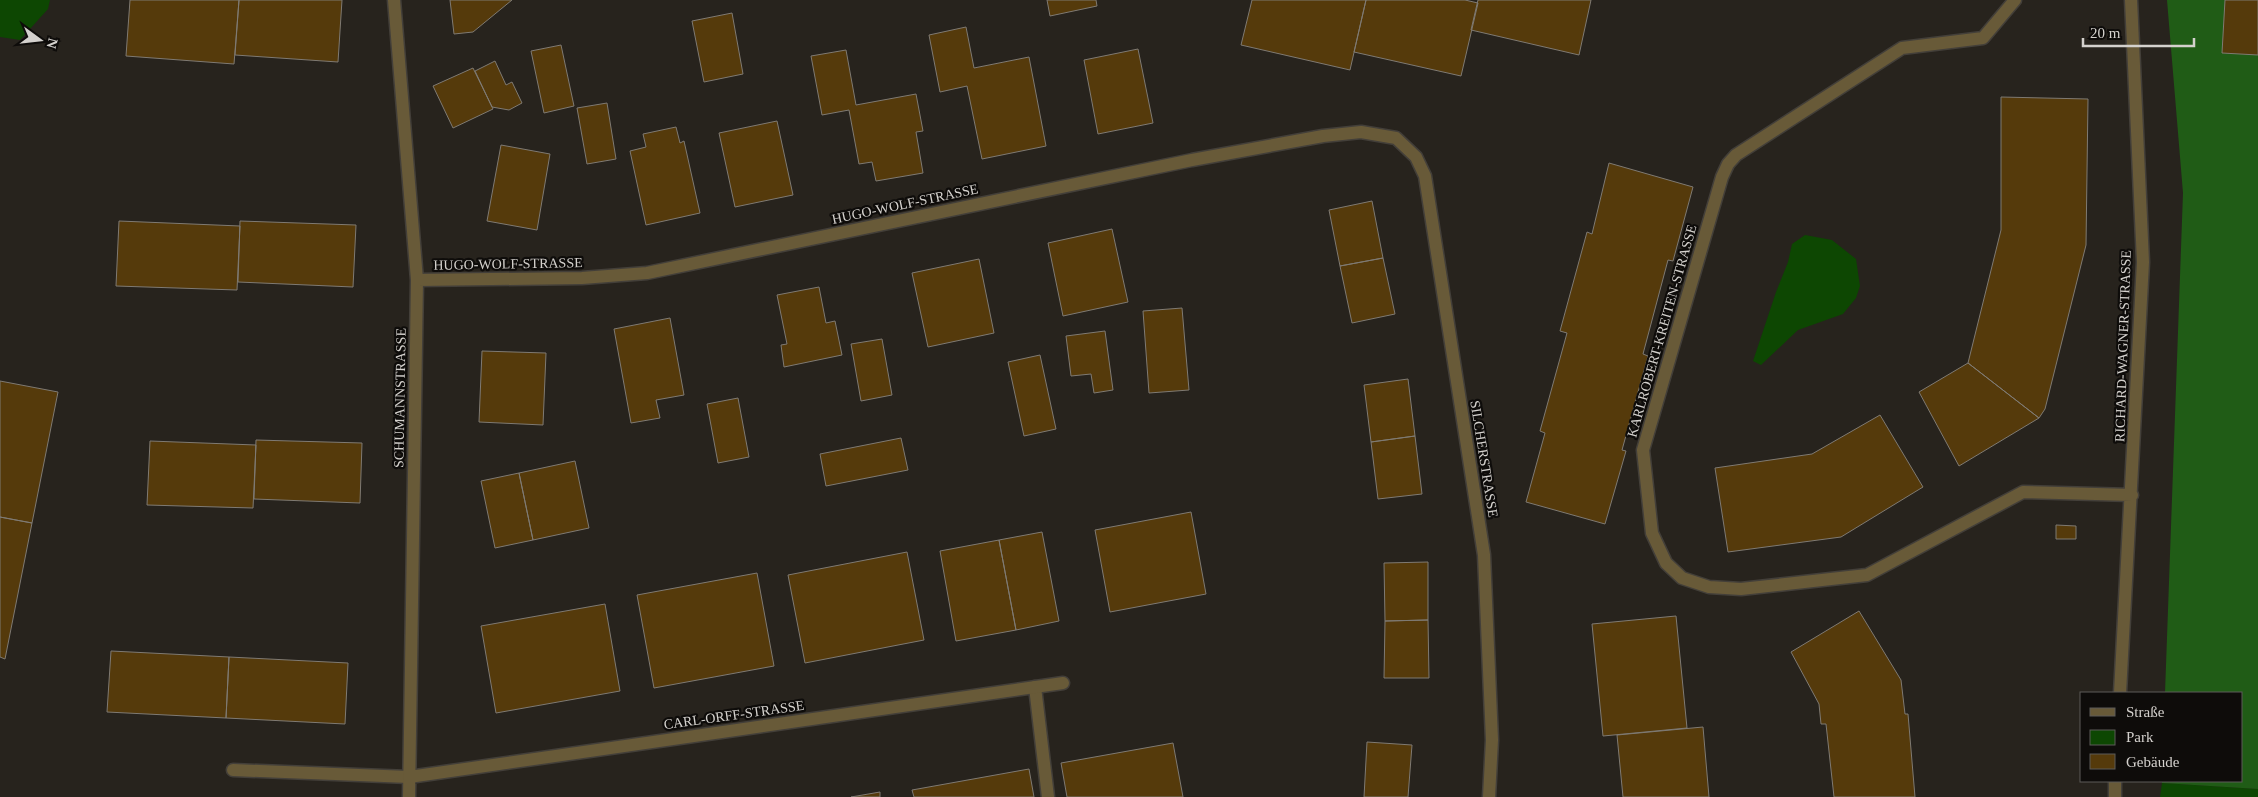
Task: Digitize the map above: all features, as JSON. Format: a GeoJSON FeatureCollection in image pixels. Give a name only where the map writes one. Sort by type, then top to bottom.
{"type":"FeatureCollection","features":[{"type":"Feature","properties":{"kind":"street","name":"SCHUMANNSTRASSE"},"geometry":{"type":"LineString","coordinates":[[394,0],[417,280],[409,797]]}},
{"type":"Feature","properties":{"kind":"street","name":"KARLROBERT-KREITEN-STRASSE"},"geometry":{"type":"LineString","coordinates":[[2015,0],[1983,38],[1902,48],[1831,96],[1746,148],[1728,164],[1722,177],[1643,450],[1652,533],[1666,562],[1682,578],[1708,587],[1741,589],[1867,575],[2024,492],[2132,495]]}},
{"type":"Feature","properties":{"kind":"street","name":"RICHARD-WAGNER-STRASSE"},"geometry":{"type":"LineString","coordinates":[[2120,692],[2143,262],[2131,0]]}},
{"type":"Feature","properties":{"kind":"street","name":"HUGO-WOLF-STRASSE"},"geometry":{"type":"LineString","coordinates":[[417,280],[582,278],[647,273],[1192,160],[1322,136],[1361,132],[1396,138]]}},
{"type":"Feature","properties":{"kind":"street","name":"SILCHERSTRASSE"},"geometry":{"type":"LineString","coordinates":[[1396,138],[1416,157],[1425,176],[1484,555],[1492,740],[1489,797]]}},
{"type":"Feature","properties":{"kind":"street","name":"CARL-ORFF-STRASSE"},"geometry":{"type":"LineString","coordinates":[[234,770],[409,777],[1063,683]]}},
{"type":"Feature","properties":{"kind":"street"},"geometry":{"type":"LineString","coordinates":[[1035,687],[1048,797]]}},
{"type":"Feature","properties":{"kind":"street"},"geometry":{"type":"LineString","coordinates":[[2115,797],[2116,782]]}},
{"type":"Feature","properties":{"kind":"green space"},"geometry":{"type":"Polygon","coordinates":[[[0,0],[50,0],[48,9],[20,40],[0,37],[0,0]]]}},
{"type":"Feature","properties":{"kind":"green space"},"geometry":{"type":"Polygon","coordinates":[[[2167,0],[2258,0],[2258,789],[2162,783],[2243,782],[2243,692],[2165,692],[2183,193],[2167,0]]]}},
{"type":"Feature","properties":{"kind":"green space"},"geometry":{"type":"Polygon","coordinates":[[[1805,235],[1832,240],[1856,259],[1860,286],[1856,298],[1843,314],[1798,330],[1761,365],[1753,361],[1788,262],[1792,244],[1805,235]]]}},
{"type":"Feature","properties":{"kind":"green space"},"geometry":{"type":"Polygon","coordinates":[[[2162,783],[2258,789],[2258,797],[2160,797],[2162,783]]]}},
{"type":"Feature","properties":{"kind":"building"},"geometry":{"type":"Polygon","coordinates":[[[130,0],[239,0],[234,64],[126,56],[130,0]]]}},
{"type":"Feature","properties":{"kind":"building"},"geometry":{"type":"Polygon","coordinates":[[[239,0],[342,0],[338,62],[235,55],[239,0]]]}},
{"type":"Feature","properties":{"kind":"building"},"geometry":{"type":"Polygon","coordinates":[[[450,0],[512,0],[473,32],[454,34],[450,0]]]}},
{"type":"Feature","properties":{"kind":"building"},"geometry":{"type":"Polygon","coordinates":[[[1047,0],[1096,0],[1097,6],[1050,16],[1047,0]]]}},
{"type":"Feature","properties":{"kind":"building"},"geometry":{"type":"Polygon","coordinates":[[[1252,0],[1366,0],[1350,70],[1241,45],[1252,0]]]}},
{"type":"Feature","properties":{"kind":"building"},"geometry":{"type":"Polygon","coordinates":[[[1366,0],[1465,0],[1478,3],[1461,76],[1354,52],[1366,0]]]}},
{"type":"Feature","properties":{"kind":"building"},"geometry":{"type":"Polygon","coordinates":[[[1478,0],[1591,0],[1579,55],[1471,30],[1478,0]]]}},
{"type":"Feature","properties":{"kind":"building"},"geometry":{"type":"Polygon","coordinates":[[[2225,0],[2258,0],[2258,55],[2222,53],[2225,0]]]}},
{"type":"Feature","properties":{"kind":"building"},"geometry":{"type":"Polygon","coordinates":[[[732,13],[743,74],[704,82],[692,21],[732,13]]]}},
{"type":"Feature","properties":{"kind":"building"},"geometry":{"type":"Polygon","coordinates":[[[966,27],[974,68],[1029,57],[1046,146],[982,159],[967,86],[940,92],[929,35],[966,27]]]}},
{"type":"Feature","properties":{"kind":"building"},"geometry":{"type":"Polygon","coordinates":[[[561,45],[574,106],[544,113],[531,51],[561,45]]]}},
{"type":"Feature","properties":{"kind":"building"},"geometry":{"type":"Polygon","coordinates":[[[1138,49],[1153,123],[1098,134],[1084,60],[1138,49]]]}},
{"type":"Feature","properties":{"kind":"building"},"geometry":{"type":"Polygon","coordinates":[[[846,50],[856,105],[916,94],[923,131],[916,132],[923,173],[876,181],[872,162],[859,164],[849,110],[822,115],[811,56],[846,50]]]}},
{"type":"Feature","properties":{"kind":"building"},"geometry":{"type":"Polygon","coordinates":[[[495,61],[506,85],[512,82],[522,103],[509,110],[492,107],[475,71],[495,61]]]}},
{"type":"Feature","properties":{"kind":"building"},"geometry":{"type":"Polygon","coordinates":[[[473,68],[493,109],[453,128],[433,86],[473,68]]]}},
{"type":"Feature","properties":{"kind":"building"},"geometry":{"type":"Polygon","coordinates":[[[2001,97],[2088,99],[2086,245],[2045,409],[2039,418],[1968,363],[2001,230],[2001,97]]]}},
{"type":"Feature","properties":{"kind":"building"},"geometry":{"type":"Polygon","coordinates":[[[607,103],[616,159],[587,164],[577,108],[607,103]]]}},
{"type":"Feature","properties":{"kind":"building"},"geometry":{"type":"Polygon","coordinates":[[[777,121],[793,195],[735,207],[719,133],[777,121]]]}},
{"type":"Feature","properties":{"kind":"building"},"geometry":{"type":"Polygon","coordinates":[[[676,127],[680,143],[684,141],[700,213],[646,225],[630,151],[646,147],[643,134],[676,127]]]}},
{"type":"Feature","properties":{"kind":"building"},"geometry":{"type":"Polygon","coordinates":[[[501,145],[550,154],[537,230],[487,221],[501,145]]]}},
{"type":"Feature","properties":{"kind":"building"},"geometry":{"type":"Polygon","coordinates":[[[1609,163],[1693,187],[1673,261],[1668,260],[1643,354],[1648,356],[1622,450],[1626,451],[1605,524],[1526,502],[1545,433],[1540,431],[1567,333],[1560,331],[1587,232],[1592,234],[1609,163]]]}},
{"type":"Feature","properties":{"kind":"building"},"geometry":{"type":"Polygon","coordinates":[[[1372,201],[1383,258],[1340,266],[1329,210],[1372,201]]]}},
{"type":"Feature","properties":{"kind":"building"},"geometry":{"type":"Polygon","coordinates":[[[119,221],[240,226],[237,290],[116,286],[119,221]]]}},
{"type":"Feature","properties":{"kind":"building"},"geometry":{"type":"Polygon","coordinates":[[[240,221],[356,225],[353,287],[238,282],[240,221]]]}},
{"type":"Feature","properties":{"kind":"building"},"geometry":{"type":"Polygon","coordinates":[[[1112,229],[1128,302],[1063,316],[1048,243],[1112,229]]]}},
{"type":"Feature","properties":{"kind":"building"},"geometry":{"type":"Polygon","coordinates":[[[1383,258],[1395,314],[1352,323],[1340,266],[1383,258]]]}},
{"type":"Feature","properties":{"kind":"building"},"geometry":{"type":"Polygon","coordinates":[[[979,259],[994,333],[928,347],[912,273],[979,259]]]}},
{"type":"Feature","properties":{"kind":"building"},"geometry":{"type":"Polygon","coordinates":[[[819,287],[826,323],[835,321],[842,355],[784,367],[781,345],[787,344],[777,295],[819,287]]]}},
{"type":"Feature","properties":{"kind":"building"},"geometry":{"type":"Polygon","coordinates":[[[1182,308],[1189,390],[1149,393],[1143,311],[1182,308]]]}},
{"type":"Feature","properties":{"kind":"building"},"geometry":{"type":"Polygon","coordinates":[[[670,318],[684,395],[656,400],[660,418],[631,423],[614,329],[670,318]]]}},
{"type":"Feature","properties":{"kind":"building"},"geometry":{"type":"Polygon","coordinates":[[[1105,331],[1113,390],[1094,393],[1091,374],[1071,376],[1066,336],[1105,331]]]}},
{"type":"Feature","properties":{"kind":"building"},"geometry":{"type":"Polygon","coordinates":[[[882,339],[892,395],[861,401],[851,344],[882,339]]]}},
{"type":"Feature","properties":{"kind":"building"},"geometry":{"type":"Polygon","coordinates":[[[482,351],[546,353],[543,425],[479,422],[482,351]]]}},
{"type":"Feature","properties":{"kind":"building"},"geometry":{"type":"Polygon","coordinates":[[[1040,355],[1056,429],[1024,436],[1008,362],[1040,355]]]}},
{"type":"Feature","properties":{"kind":"building"},"geometry":{"type":"Polygon","coordinates":[[[1968,363],[2039,418],[1959,466],[1919,392],[1968,363]]]}},
{"type":"Feature","properties":{"kind":"building"},"geometry":{"type":"Polygon","coordinates":[[[1408,379],[1415,436],[1371,442],[1364,385],[1408,379]]]}},
{"type":"Feature","properties":{"kind":"building"},"geometry":{"type":"Polygon","coordinates":[[[0,381],[58,392],[32,523],[0,517],[0,381]]]}},
{"type":"Feature","properties":{"kind":"building"},"geometry":{"type":"Polygon","coordinates":[[[738,398],[749,457],[718,463],[707,404],[738,398]]]}},
{"type":"Feature","properties":{"kind":"building"},"geometry":{"type":"Polygon","coordinates":[[[1880,415],[1923,487],[1841,537],[1728,552],[1715,468],[1812,454],[1880,415]]]}},
{"type":"Feature","properties":{"kind":"building"},"geometry":{"type":"Polygon","coordinates":[[[1415,436],[1422,494],[1378,499],[1371,442],[1415,436]]]}},
{"type":"Feature","properties":{"kind":"building"},"geometry":{"type":"Polygon","coordinates":[[[901,438],[908,470],[826,486],[820,454],[901,438]]]}},
{"type":"Feature","properties":{"kind":"building"},"geometry":{"type":"Polygon","coordinates":[[[256,440],[362,443],[360,503],[254,499],[256,440]]]}},
{"type":"Feature","properties":{"kind":"building"},"geometry":{"type":"Polygon","coordinates":[[[150,441],[256,445],[253,508],[147,505],[150,441]]]}},
{"type":"Feature","properties":{"kind":"building"},"geometry":{"type":"Polygon","coordinates":[[[575,461],[589,528],[533,540],[519,473],[575,461]]]}},
{"type":"Feature","properties":{"kind":"building"},"geometry":{"type":"Polygon","coordinates":[[[519,473],[533,540],[495,548],[481,481],[519,473]]]}},
{"type":"Feature","properties":{"kind":"building"},"geometry":{"type":"Polygon","coordinates":[[[1191,512],[1206,594],[1110,612],[1095,530],[1191,512]]]}},
{"type":"Feature","properties":{"kind":"building"},"geometry":{"type":"Polygon","coordinates":[[[0,517],[32,523],[5,659],[0,657],[0,517]]]}},
{"type":"Feature","properties":{"kind":"building"},"geometry":{"type":"Polygon","coordinates":[[[2056,525],[2076,526],[2076,539],[2056,539],[2056,525]]]}},
{"type":"Feature","properties":{"kind":"building"},"geometry":{"type":"Polygon","coordinates":[[[1042,532],[1059,621],[1016,630],[999,540],[1042,532]]]}},
{"type":"Feature","properties":{"kind":"building"},"geometry":{"type":"Polygon","coordinates":[[[999,540],[1016,630],[956,641],[940,551],[999,540]]]}},
{"type":"Feature","properties":{"kind":"building"},"geometry":{"type":"Polygon","coordinates":[[[907,552],[924,640],[805,663],[788,575],[907,552]]]}},
{"type":"Feature","properties":{"kind":"building"},"geometry":{"type":"Polygon","coordinates":[[[1428,562],[1428,620],[1385,621],[1384,563],[1428,562]]]}},
{"type":"Feature","properties":{"kind":"building"},"geometry":{"type":"Polygon","coordinates":[[[757,573],[774,666],[654,688],[637,595],[757,573]]]}},
{"type":"Feature","properties":{"kind":"building"},"geometry":{"type":"Polygon","coordinates":[[[605,604],[620,691],[496,713],[481,626],[605,604]]]}},
{"type":"Feature","properties":{"kind":"building"},"geometry":{"type":"Polygon","coordinates":[[[1859,611],[1901,680],[1905,714],[1908,714],[1915,797],[1834,797],[1826,724],[1821,724],[1819,704],[1791,652],[1859,611]]]}},
{"type":"Feature","properties":{"kind":"building"},"geometry":{"type":"Polygon","coordinates":[[[1676,616],[1687,728],[1603,736],[1592,624],[1676,616]]]}},
{"type":"Feature","properties":{"kind":"building"},"geometry":{"type":"Polygon","coordinates":[[[1428,620],[1429,678],[1384,678],[1385,621],[1428,620]]]}},
{"type":"Feature","properties":{"kind":"building"},"geometry":{"type":"Polygon","coordinates":[[[111,651],[229,657],[226,718],[107,712],[111,651]]]}},
{"type":"Feature","properties":{"kind":"building"},"geometry":{"type":"Polygon","coordinates":[[[229,657],[348,663],[345,724],[226,718],[229,657]]]}},
{"type":"Feature","properties":{"kind":"building"},"geometry":{"type":"Polygon","coordinates":[[[1703,727],[1709,797],[1623,797],[1617,735],[1703,727]]]}},
{"type":"Feature","properties":{"kind":"building"},"geometry":{"type":"Polygon","coordinates":[[[1367,742],[1412,745],[1408,797],[1364,797],[1367,742]]]}},
{"type":"Feature","properties":{"kind":"building"},"geometry":{"type":"Polygon","coordinates":[[[1173,743],[1183,797],[1067,797],[1061,763],[1173,743]]]}},
{"type":"Feature","properties":{"kind":"building"},"geometry":{"type":"Polygon","coordinates":[[[1029,769],[1034,797],[914,797],[912,790],[1029,769]]]}},
{"type":"Feature","properties":{"kind":"building"},"geometry":{"type":"Polygon","coordinates":[[[880,792],[880,797],[851,797],[880,792]]]}}]}
